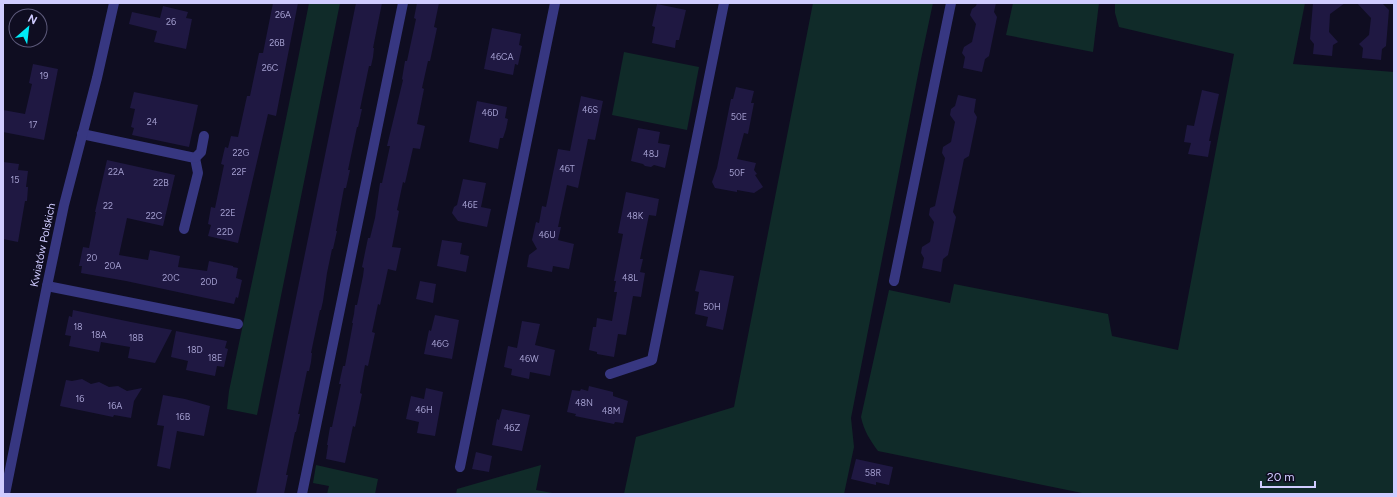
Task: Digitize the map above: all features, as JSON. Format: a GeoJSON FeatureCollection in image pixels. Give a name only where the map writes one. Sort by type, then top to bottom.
{"type":"FeatureCollection","features":[{"type":"Feature","properties":{"kind":"street","name":"Kwiatów Polskich"},"geometry":{"type":"LineString","coordinates":[[5,494],[47,286],[114,3]]}},
{"type":"Feature","properties":{"kind":"street"},"geometry":{"type":"LineString","coordinates":[[302,494],[402,3]]}},
{"type":"Feature","properties":{"kind":"street"},"geometry":{"type":"LineString","coordinates":[[460,467],[555,3]]}},
{"type":"Feature","properties":{"kind":"street"},"geometry":{"type":"LineString","coordinates":[[610,374],[652,360],[724,3]]}},
{"type":"Feature","properties":{"kind":"street"},"geometry":{"type":"LineString","coordinates":[[894,281],[951,3]]}},
{"type":"Feature","properties":{"kind":"street"},"geometry":{"type":"LineString","coordinates":[[82,134],[195,158]]}},
{"type":"Feature","properties":{"kind":"street"},"geometry":{"type":"LineString","coordinates":[[195,158],[201,152],[204,136]]}},
{"type":"Feature","properties":{"kind":"street"},"geometry":{"type":"LineString","coordinates":[[184,229],[198,173],[195,158]]}},
{"type":"Feature","properties":{"kind":"street"},"geometry":{"type":"LineString","coordinates":[[47,286],[238,324]]}},
{"type":"Feature","properties":{"kind":"green space"},"geometry":{"type":"Polygon","coordinates":[[[309,3],[340,3],[257,415],[227,409],[229,391],[309,3]]]}},
{"type":"Feature","properties":{"kind":"green space"},"geometry":{"type":"Polygon","coordinates":[[[813,3],[933,3],[851,418],[854,447],[844,494],[624,494],[636,437],[734,407],[813,3]]]}},
{"type":"Feature","properties":{"kind":"green space"},"geometry":{"type":"Polygon","coordinates":[[[1013,3],[1099,3],[1093,52],[1006,35],[1013,3]]]}},
{"type":"Feature","properties":{"kind":"green space"},"geometry":{"type":"Polygon","coordinates":[[[1115,3],[1305,3],[1293,64],[1394,72],[1394,494],[1087,494],[878,451],[872,443],[861,417],[889,290],[950,303],[954,284],[1108,314],[1112,336],[1178,350],[1234,54],[1119,27],[1115,13],[1115,3]]]}},
{"type":"Feature","properties":{"kind":"green space"},"geometry":{"type":"Polygon","coordinates":[[[624,52],[699,67],[687,130],[612,115],[624,52]]]}},
{"type":"Feature","properties":{"kind":"green space"},"geometry":{"type":"Polygon","coordinates":[[[316,465],[378,479],[375,494],[327,494],[329,486],[313,483],[316,465]]]}},
{"type":"Feature","properties":{"kind":"green space"},"geometry":{"type":"Polygon","coordinates":[[[541,465],[536,490],[558,494],[456,494],[457,489],[541,465]]]}},
{"type":"Feature","properties":{"kind":"building"},"geometry":{"type":"Polygon","coordinates":[[[273,3],[298,3],[276,116],[268,114],[238,243],[208,236],[211,225],[208,224],[211,207],[215,208],[224,165],[221,164],[225,147],[228,148],[231,136],[238,137],[247,96],[250,96],[259,53],[263,53],[273,3]]]}},
{"type":"Feature","properties":{"kind":"building"},"geometry":{"type":"Polygon","coordinates":[[[356,3],[382,3],[373,48],[373,57],[371,66],[369,66],[360,109],[362,109],[348,170],[350,170],[346,188],[344,188],[323,301],[311,353],[311,362],[309,371],[307,371],[298,414],[300,414],[286,475],[288,475],[284,494],[256,494],[356,3]]]}},
{"type":"Feature","properties":{"kind":"building"},"geometry":{"type":"Polygon","coordinates":[[[417,3],[439,3],[434,27],[437,28],[430,61],[428,61],[422,88],[424,89],[417,124],[425,126],[420,149],[413,148],[405,183],[403,182],[397,210],[399,211],[392,247],[401,248],[396,271],[388,269],[380,305],[378,304],[372,332],[375,333],[368,366],[365,365],[360,393],[362,394],[345,463],[326,459],[327,445],[341,384],[339,384],[343,366],[345,366],[355,305],[357,305],[363,276],[364,268],[362,267],[368,238],[370,238],[375,218],[380,183],[382,183],[390,146],[387,146],[403,80],[405,61],[407,61],[416,19],[414,18],[417,3]]]}},
{"type":"Feature","properties":{"kind":"building"},"geometry":{"type":"Polygon","coordinates":[[[977,3],[996,3],[994,12],[997,17],[989,56],[985,59],[982,72],[963,68],[965,57],[962,53],[964,47],[972,42],[976,24],[970,15],[972,9],[977,3]]]}},
{"type":"Feature","properties":{"kind":"building"},"geometry":{"type":"Polygon","coordinates":[[[1313,3],[1345,3],[1330,14],[1329,32],[1338,42],[1333,45],[1332,56],[1313,54],[1314,44],[1310,39],[1313,3]]]}},
{"type":"Feature","properties":{"kind":"building"},"geometry":{"type":"Polygon","coordinates":[[[1357,3],[1382,3],[1389,10],[1386,46],[1382,49],[1381,60],[1362,58],[1363,48],[1359,44],[1369,35],[1371,18],[1357,3]]]}},
{"type":"Feature","properties":{"kind":"building"},"geometry":{"type":"Polygon","coordinates":[[[657,4],[686,10],[679,40],[676,40],[675,48],[652,43],[655,27],[652,26],[657,4]]]}},
{"type":"Feature","properties":{"kind":"building"},"geometry":{"type":"Polygon","coordinates":[[[163,6],[188,12],[186,18],[192,19],[186,49],[154,42],[157,31],[129,24],[132,12],[160,18],[163,6]]]}},
{"type":"Feature","properties":{"kind":"building"},"geometry":{"type":"Polygon","coordinates":[[[492,28],[521,34],[519,45],[522,46],[518,65],[515,64],[513,75],[484,69],[492,28]]]}},
{"type":"Feature","properties":{"kind":"building"},"geometry":{"type":"Polygon","coordinates":[[[33,64],[58,69],[44,140],[3,132],[3,110],[25,114],[32,84],[29,83],[33,64]]]}},
{"type":"Feature","properties":{"kind":"building"},"geometry":{"type":"Polygon","coordinates":[[[736,87],[754,91],[751,103],[754,103],[748,134],[744,133],[737,159],[756,163],[754,170],[757,174],[755,175],[763,187],[754,193],[715,188],[712,182],[717,168],[731,99],[733,99],[736,87]]]}},
{"type":"Feature","properties":{"kind":"building"},"geometry":{"type":"Polygon","coordinates":[[[1202,90],[1219,94],[1209,141],[1211,141],[1208,157],[1188,154],[1191,143],[1184,142],[1187,125],[1194,126],[1202,90]]]}},
{"type":"Feature","properties":{"kind":"building"},"geometry":{"type":"Polygon","coordinates":[[[134,92],[198,105],[189,147],[132,135],[134,128],[131,127],[135,109],[130,108],[134,92]]]}},
{"type":"Feature","properties":{"kind":"building"},"geometry":{"type":"Polygon","coordinates":[[[958,95],[976,99],[974,112],[977,117],[969,156],[964,159],[953,212],[956,217],[948,255],[943,259],[941,272],[922,268],[924,258],[921,253],[922,247],[930,242],[934,222],[929,215],[930,208],[935,206],[945,158],[942,153],[943,147],[951,142],[955,122],[950,115],[951,109],[955,106],[958,95]]]}},
{"type":"Feature","properties":{"kind":"building"},"geometry":{"type":"Polygon","coordinates":[[[581,96],[603,101],[595,140],[588,139],[578,188],[567,185],[558,227],[561,227],[558,240],[574,244],[569,269],[553,266],[552,272],[527,267],[529,255],[537,249],[532,240],[536,222],[539,223],[542,206],[546,207],[558,149],[570,151],[581,96]]]}},
{"type":"Feature","properties":{"kind":"building"},"geometry":{"type":"Polygon","coordinates":[[[477,101],[507,107],[505,118],[508,119],[506,129],[503,138],[500,138],[498,149],[469,142],[477,101]]]}},
{"type":"Feature","properties":{"kind":"building"},"geometry":{"type":"Polygon","coordinates":[[[638,128],[660,132],[658,143],[670,145],[665,168],[654,165],[651,167],[645,166],[643,164],[631,161],[638,128]]]}},
{"type":"Feature","properties":{"kind":"building"},"geometry":{"type":"Polygon","coordinates":[[[107,160],[175,175],[163,226],[127,218],[119,255],[148,260],[150,250],[180,256],[178,267],[207,271],[209,261],[238,268],[236,278],[242,280],[238,298],[236,297],[234,304],[81,273],[82,266],[79,266],[83,247],[89,248],[95,212],[107,160]]]}},
{"type":"Feature","properties":{"kind":"building"},"geometry":{"type":"Polygon","coordinates":[[[3,162],[19,164],[18,170],[28,171],[26,187],[28,187],[27,201],[25,201],[18,242],[3,239],[3,162]]]}},
{"type":"Feature","properties":{"kind":"building"},"geometry":{"type":"Polygon","coordinates":[[[463,179],[486,183],[481,207],[491,209],[487,227],[458,221],[452,213],[454,207],[457,205],[463,179]]]}},
{"type":"Feature","properties":{"kind":"building"},"geometry":{"type":"Polygon","coordinates":[[[626,192],[659,199],[656,216],[649,215],[640,259],[643,259],[640,272],[645,273],[641,297],[633,296],[626,335],[618,334],[614,357],[597,354],[597,352],[589,350],[593,327],[596,327],[597,318],[612,321],[617,292],[614,292],[616,281],[614,281],[623,234],[618,233],[626,192]]]}},
{"type":"Feature","properties":{"kind":"building"},"geometry":{"type":"Polygon","coordinates":[[[442,240],[462,243],[460,254],[469,256],[466,272],[437,266],[442,240]]]}},
{"type":"Feature","properties":{"kind":"building"},"geometry":{"type":"Polygon","coordinates":[[[700,270],[734,276],[723,330],[706,326],[708,317],[695,314],[699,292],[695,291],[700,270]]]}},
{"type":"Feature","properties":{"kind":"building"},"geometry":{"type":"Polygon","coordinates":[[[420,281],[436,284],[433,303],[416,299],[420,281]]]}},
{"type":"Feature","properties":{"kind":"building"},"geometry":{"type":"Polygon","coordinates":[[[73,310],[172,330],[155,363],[128,358],[130,347],[101,342],[99,352],[69,346],[71,336],[65,335],[69,316],[72,317],[73,310]]]}},
{"type":"Feature","properties":{"kind":"building"},"geometry":{"type":"Polygon","coordinates":[[[435,315],[459,320],[452,359],[424,354],[429,330],[431,331],[435,315]]]}},
{"type":"Feature","properties":{"kind":"building"},"geometry":{"type":"Polygon","coordinates":[[[522,321],[540,324],[535,345],[555,350],[550,376],[530,372],[529,379],[511,375],[512,369],[504,367],[508,346],[517,348],[522,321]]]}},
{"type":"Feature","properties":{"kind":"building"},"geometry":{"type":"Polygon","coordinates":[[[176,331],[227,341],[225,348],[228,349],[224,367],[217,366],[215,376],[186,370],[188,361],[171,357],[176,331]]]}},
{"type":"Feature","properties":{"kind":"building"},"geometry":{"type":"Polygon","coordinates":[[[82,379],[91,384],[99,382],[109,387],[118,386],[127,391],[142,388],[134,401],[131,418],[114,415],[113,417],[60,406],[66,380],[72,381],[82,379]]]}},
{"type":"Feature","properties":{"kind":"building"},"geometry":{"type":"Polygon","coordinates":[[[589,386],[613,392],[613,396],[628,401],[623,423],[615,422],[614,424],[575,416],[576,414],[567,412],[572,390],[580,391],[581,389],[588,391],[589,386]]]}},
{"type":"Feature","properties":{"kind":"building"},"geometry":{"type":"Polygon","coordinates":[[[426,388],[443,392],[435,436],[417,433],[419,422],[406,419],[411,396],[424,399],[426,388]]]}},
{"type":"Feature","properties":{"kind":"building"},"geometry":{"type":"Polygon","coordinates":[[[163,395],[210,406],[204,436],[177,431],[170,469],[157,466],[164,426],[157,425],[163,395]]]}},
{"type":"Feature","properties":{"kind":"building"},"geometry":{"type":"Polygon","coordinates":[[[502,409],[530,415],[522,451],[492,445],[497,419],[499,420],[502,409]]]}},
{"type":"Feature","properties":{"kind":"building"},"geometry":{"type":"Polygon","coordinates":[[[476,452],[492,456],[489,472],[472,469],[476,452]]]}},
{"type":"Feature","properties":{"kind":"building"},"geometry":{"type":"Polygon","coordinates":[[[856,459],[893,467],[889,485],[876,482],[876,485],[851,479],[856,459]]]}}]}
